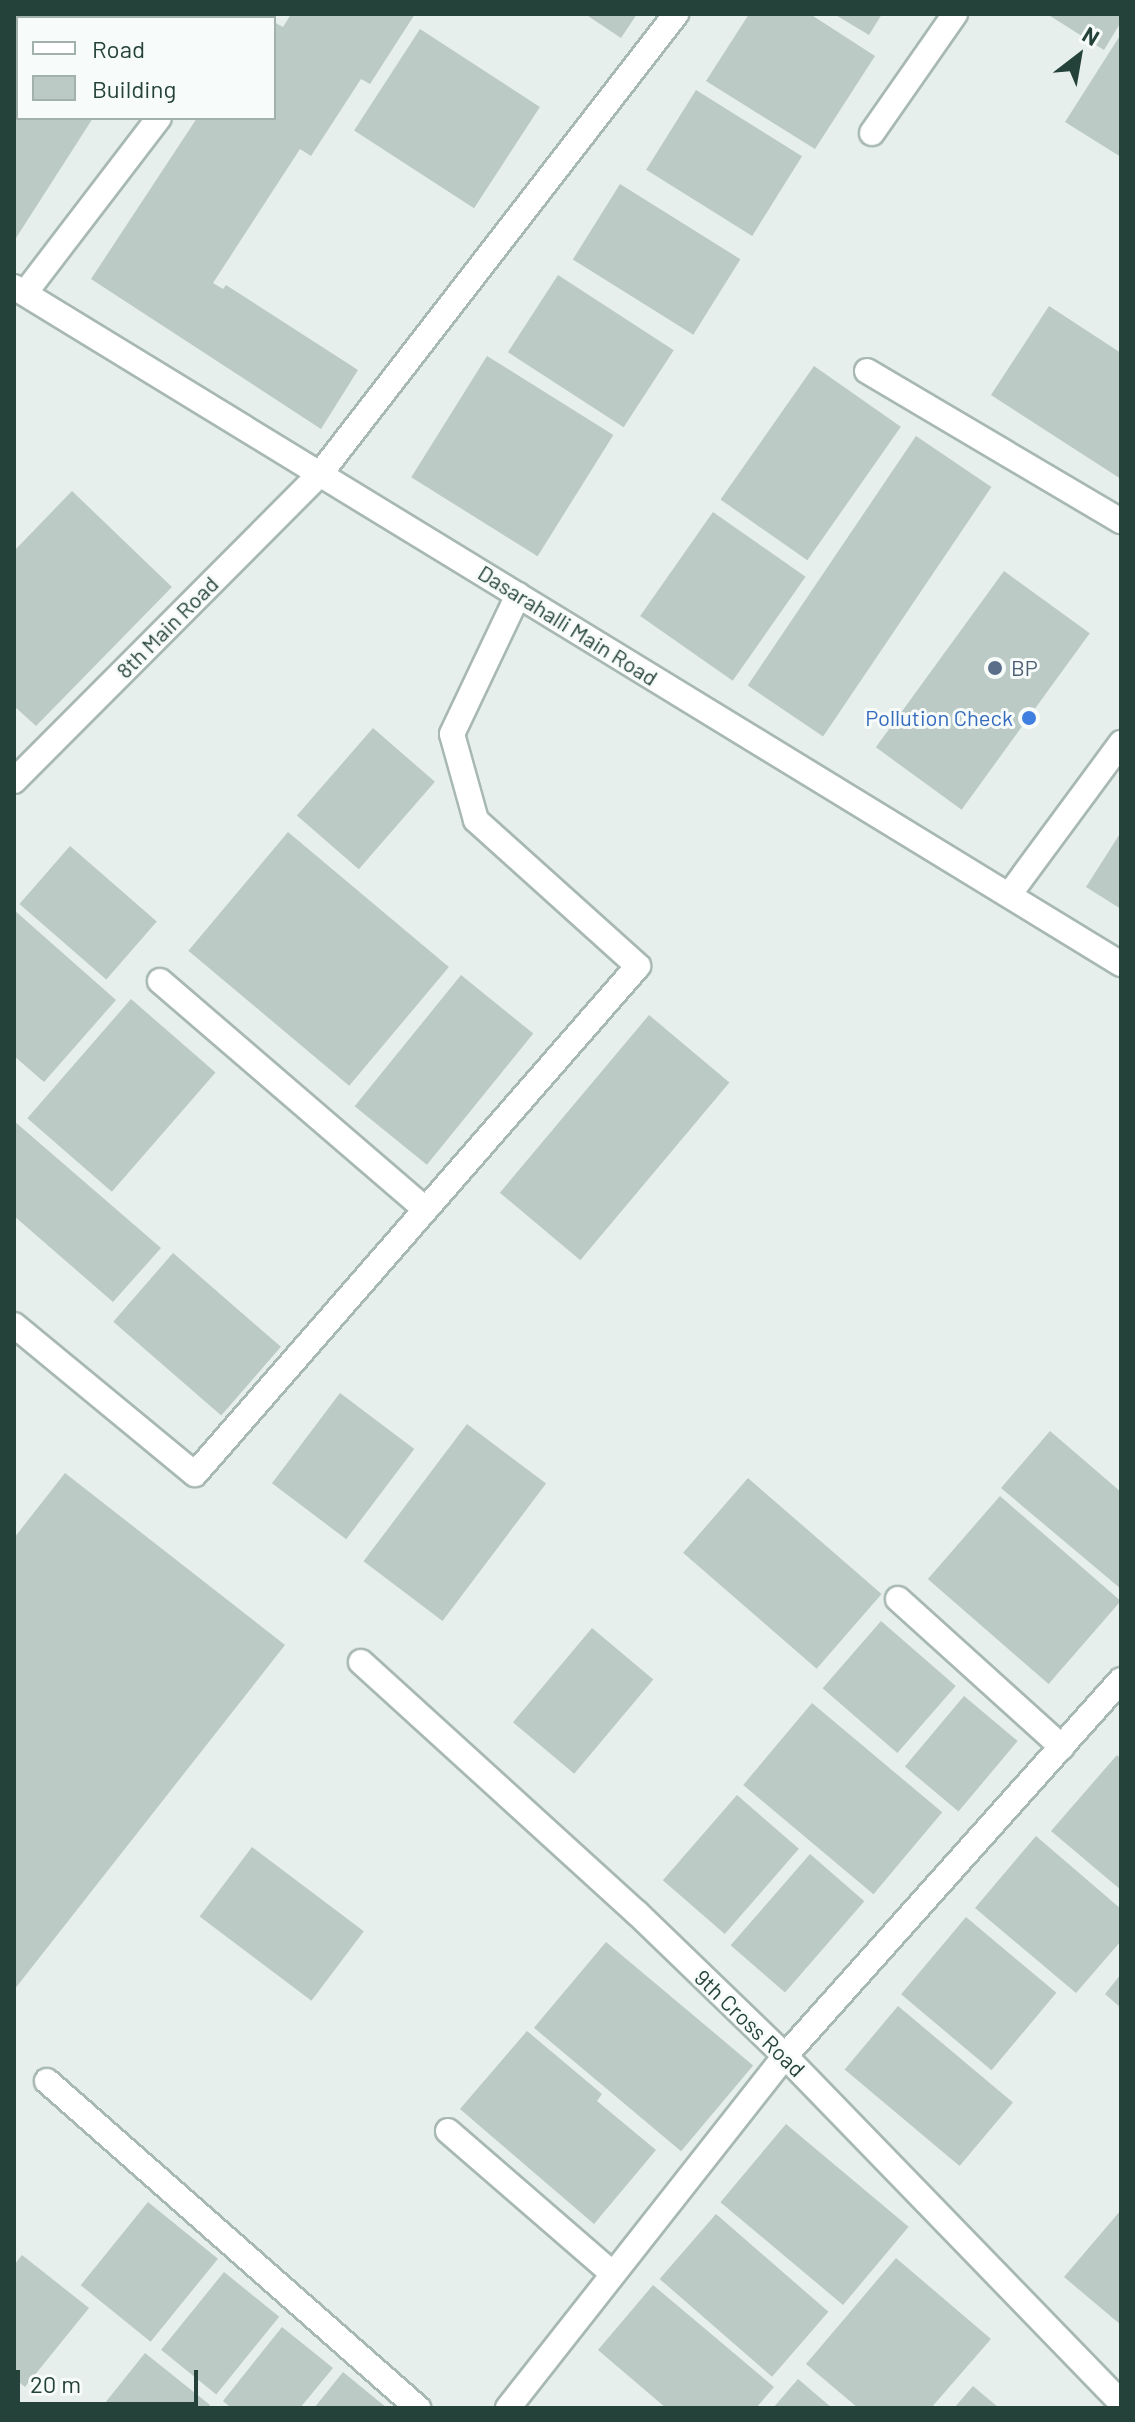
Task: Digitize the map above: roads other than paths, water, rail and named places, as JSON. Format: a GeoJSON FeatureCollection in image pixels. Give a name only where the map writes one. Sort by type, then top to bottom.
{"type":"FeatureCollection","features":[{"type":"Feature","properties":{"kind":"street","name":"8th Main Road"},"geometry":{"type":"LineString","coordinates":[[14,781],[320,474],[676,14]]}},
{"type":"Feature","properties":{"kind":"street"},"geometry":{"type":"LineString","coordinates":[[872,133],[955,14]]}},
{"type":"Feature","properties":{"kind":"street"},"geometry":{"type":"LineString","coordinates":[[19,290],[157,120]]}},
{"type":"Feature","properties":{"kind":"street","name":"Dasarahalli Main Road"},"geometry":{"type":"LineString","coordinates":[[19,290],[1121,964]]}},
{"type":"Feature","properties":{"kind":"street"},"geometry":{"type":"LineString","coordinates":[[867,371],[1121,521]]}},
{"type":"Feature","properties":{"kind":"street"},"geometry":{"type":"LineString","coordinates":[[14,1325],[195,1474],[638,966],[476,820],[452,734],[518,595]]}},
{"type":"Feature","properties":{"kind":"street"},"geometry":{"type":"LineString","coordinates":[[1009,895],[1121,743]]}},
{"type":"Feature","properties":{"kind":"street"},"geometry":{"type":"LineString","coordinates":[[160,981],[425,1209]]}},
{"type":"Feature","properties":{"kind":"street"},"geometry":{"type":"LineString","coordinates":[[898,1599],[1062,1747]]}},
{"type":"Feature","properties":{"kind":"street","name":"9th Cross Road"},"geometry":{"type":"LineString","coordinates":[[361,1662],[637,1913],[785,2056],[1121,2403]]}},
{"type":"Feature","properties":{"kind":"street"},"geometry":{"type":"LineString","coordinates":[[508,2408],[785,2056],[1121,1680]]}},
{"type":"Feature","properties":{"kind":"street"},"geometry":{"type":"LineString","coordinates":[[47,2081],[418,2408]]}},
{"type":"Feature","properties":{"kind":"street"},"geometry":{"type":"LineString","coordinates":[[448,2131],[613,2274]]}},
{"type":"Feature","properties":{"kind":"place","name":"BP"},"geometry":{"type":"Point","coordinates":[995,668]}},
{"type":"Feature","properties":{"kind":"place","name":"Pollution Check"},"geometry":{"type":"Point","coordinates":[1029,718]}}]}
